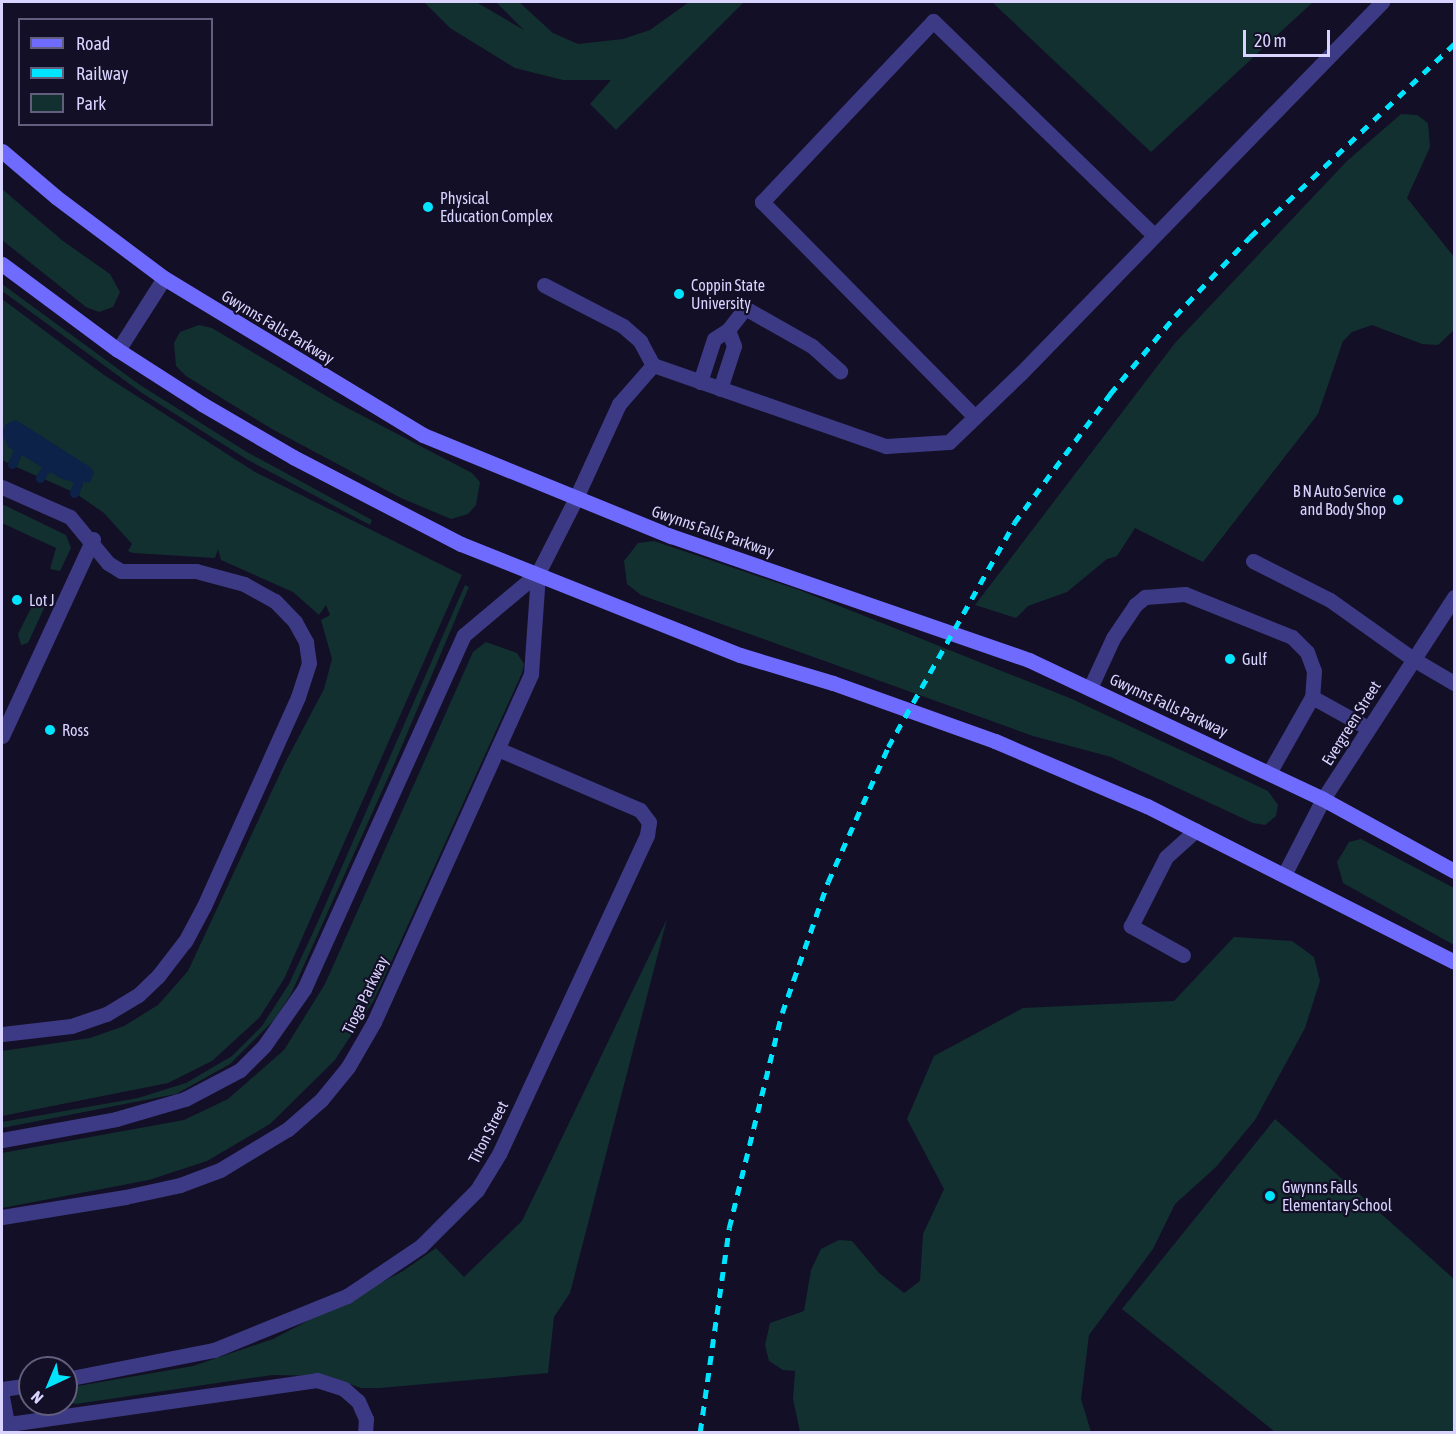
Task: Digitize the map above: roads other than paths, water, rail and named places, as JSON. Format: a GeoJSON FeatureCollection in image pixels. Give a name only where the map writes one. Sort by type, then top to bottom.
{"type":"FeatureCollection","features":[{"type":"Feature","properties":{"kind":"main road","name":"Gwynns Falls Parkway"},"geometry":{"type":"LineString","coordinates":[[2,151],[56,197],[164,278],[423,435],[575,500],[996,648],[1090,688],[1269,773],[1455,871]]}},
{"type":"Feature","properties":{"kind":"main road"},"geometry":{"type":"LineString","coordinates":[[2,266],[118,350],[293,457],[461,544],[740,655],[833,683],[995,741],[1196,830],[1285,873],[1455,962]]}},
{"type":"Feature","properties":{"kind":"street"},"geometry":{"type":"LineString","coordinates":[[544,285],[623,326],[640,340],[653,365],[886,446],[949,442],[1382,2]]}},
{"type":"Feature","properties":{"kind":"street"},"geometry":{"type":"LineString","coordinates":[[975,417],[762,201],[933,21],[1154,235]]}},
{"type":"Feature","properties":{"kind":"street"},"geometry":{"type":"LineString","coordinates":[[118,350],[164,278]]}},
{"type":"Feature","properties":{"kind":"street"},"geometry":{"type":"LineString","coordinates":[[700,382],[714,339],[728,330],[745,308],[812,346],[840,371]]}},
{"type":"Feature","properties":{"kind":"street"},"geometry":{"type":"LineString","coordinates":[[720,389],[734,346],[728,330]]}},
{"type":"Feature","properties":{"kind":"street","name":"Tioga Parkway"},"geometry":{"type":"LineString","coordinates":[[2,1140],[116,1119],[185,1099],[240,1070],[264,1046],[304,990],[464,635],[537,573],[575,500],[619,404],[653,365]]}},
{"type":"Feature","properties":{"kind":"street"},"geometry":{"type":"LineString","coordinates":[[2,487],[70,518],[93,540],[108,563],[121,571],[196,572],[244,584],[275,601],[295,622],[306,642],[309,663],[298,697],[204,906],[185,941],[158,976],[138,995],[106,1014],[71,1026],[2,1034]]}},
{"type":"Feature","properties":{"kind":"street"},"geometry":{"type":"LineString","coordinates":[[2,736],[93,540]]}},
{"type":"Feature","properties":{"kind":"street"},"geometry":{"type":"LineString","coordinates":[[1253,561],[1330,600],[1413,659],[1455,682]]}},
{"type":"Feature","properties":{"kind":"street","name":"Tioga Parkway"},"geometry":{"type":"LineString","coordinates":[[2,1217],[125,1197],[220,1170],[288,1129],[321,1100],[348,1067],[374,1022],[531,674],[537,573]]}},
{"type":"Feature","properties":{"kind":"street"},"geometry":{"type":"LineString","coordinates":[[1090,688],[1113,638],[1135,605],[1145,597],[1185,594],[1292,637],[1307,652],[1314,670],[1312,697],[1269,773]]}},
{"type":"Feature","properties":{"kind":"street","name":"Evergreen Street"},"geometry":{"type":"LineString","coordinates":[[1285,873],[1323,800],[1455,597]]}},
{"type":"Feature","properties":{"kind":"street"},"geometry":{"type":"LineString","coordinates":[[1312,697],[1368,729]]}},
{"type":"Feature","properties":{"kind":"street","name":"Titon Street"},"geometry":{"type":"LineString","coordinates":[[78,1377],[214,1350],[346,1296],[421,1246],[477,1190],[499,1154],[647,835],[649,822],[640,810],[498,749]]}},
{"type":"Feature","properties":{"kind":"street"},"geometry":{"type":"LineString","coordinates":[[1183,955],[1131,926],[1167,857],[1196,830]]}},
{"type":"Feature","properties":{"kind":"street"},"geometry":{"type":"LineString","coordinates":[[2,1397],[6,1427],[317,1380],[344,1389],[358,1401],[366,1419],[365,1432]]}},
{"type":"Feature","properties":{"kind":"street"},"geometry":{"type":"LineString","coordinates":[[2,1389],[18,1387]]}},
{"type":"Feature","properties":{"kind":"water"},"geometry":{"type":"Polygon","coordinates":[[[16,420],[90,467],[94,473],[90,482],[75,483],[60,478],[8,447],[2,433],[6,424],[16,420]]]}},
{"type":"Feature","properties":{"kind":"waterway"},"geometry":{"type":"LineString","coordinates":[[12,464],[22,442]]}},
{"type":"Feature","properties":{"kind":"waterway"},"geometry":{"type":"LineString","coordinates":[[40,478],[51,459]]}},
{"type":"Feature","properties":{"kind":"waterway"},"geometry":{"type":"LineString","coordinates":[[74,493],[81,473]]}},
{"type":"Feature","properties":{"kind":"railway"},"geometry":{"type":"LineString","coordinates":[[700,1432],[729,1228],[782,1013],[828,882],[888,747],[1014,523],[1110,394],[1175,316],[1250,237],[1454,44]]}},
{"type":"Feature","properties":{"kind":"place","name":"Physical Education Complex"},"geometry":{"type":"Point","coordinates":[428,207]}},
{"type":"Feature","properties":{"kind":"place","name":"Coppin State University"},"geometry":{"type":"Point","coordinates":[679,294]}},
{"type":"Feature","properties":{"kind":"place","name":"B N Auto Service and Body Shop"},"geometry":{"type":"Point","coordinates":[1398,500]}},
{"type":"Feature","properties":{"kind":"place","name":"Lot J"},"geometry":{"type":"Point","coordinates":[17,600]}},
{"type":"Feature","properties":{"kind":"place","name":"Gulf"},"geometry":{"type":"Point","coordinates":[1230,659]}},
{"type":"Feature","properties":{"kind":"place","name":"Ross"},"geometry":{"type":"Point","coordinates":[50,730]}},
{"type":"Feature","properties":{"kind":"place","name":"Gwynns Falls Elementary School"},"geometry":{"type":"Point","coordinates":[1270,1196]}}]}
